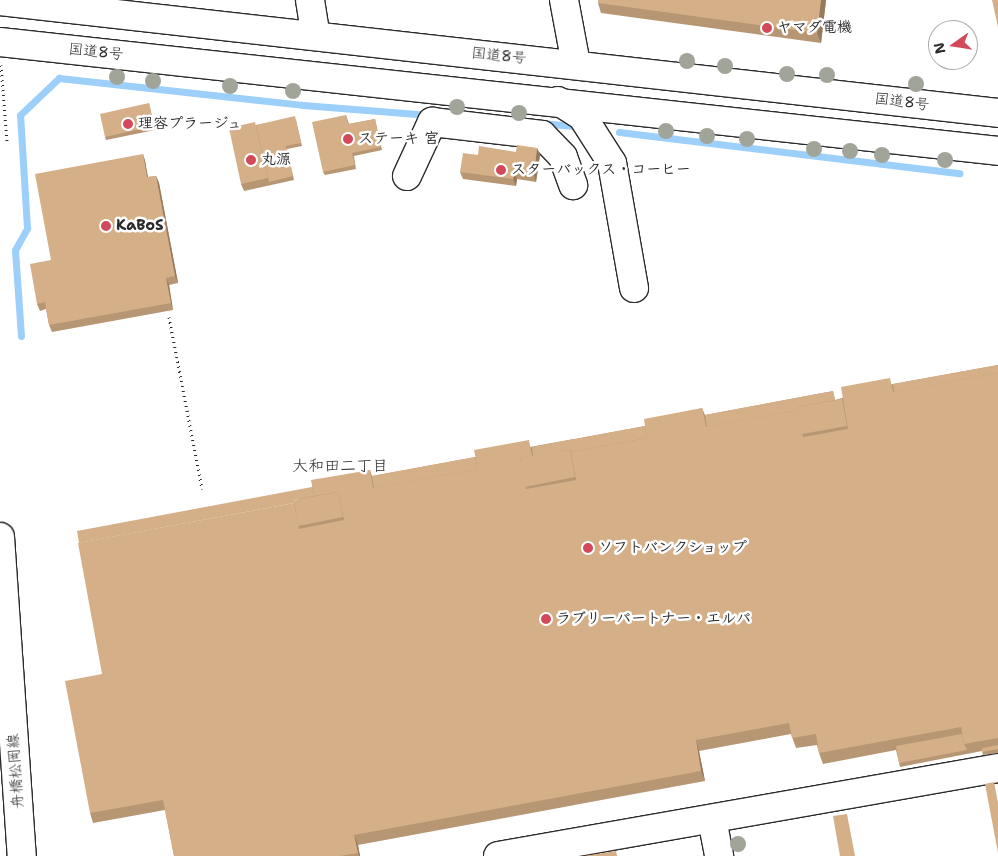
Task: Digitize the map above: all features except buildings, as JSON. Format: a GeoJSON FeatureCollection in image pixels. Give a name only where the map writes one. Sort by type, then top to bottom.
{"type":"FeatureCollection","features":[{"type":"Feature","properties":{"kind":"main road"},"geometry":{"type":"LineString","coordinates":[[310,0],[316,36]]}},
{"type":"Feature","properties":{"kind":"main road"},"geometry":{"type":"LineString","coordinates":[[564,0],[576,64]]}},
{"type":"Feature","properties":{"kind":"main road","name":"国道8号"},"geometry":{"type":"LineString","coordinates":[[0,1],[576,64],[998,113]]}},
{"type":"Feature","properties":{"kind":"main road","name":"国道8号"},"geometry":{"type":"LineString","coordinates":[[0,42],[558,101],[998,151]]}},
{"type":"Feature","properties":{"kind":"main road"},"geometry":{"type":"LineString","coordinates":[[558,101],[582,116],[612,163],[634,288]]}},
{"type":"Feature","properties":{"kind":"main road"},"geometry":{"type":"LineString","coordinates":[[406,176],[432,122],[542,135],[563,157],[573,185]]}},
{"type":"Feature","properties":{"kind":"main road","name":"舟橋松岡線"},"geometry":{"type":"LineString","coordinates":[[0,537],[22,856]]}},
{"type":"Feature","properties":{"kind":"main road"},"geometry":{"type":"LineString","coordinates":[[498,856],[998,768]]}},
{"type":"Feature","properties":{"kind":"main road"},"geometry":{"type":"LineString","coordinates":[[712,819],[719,856]]}},
{"type":"Feature","properties":{"kind":"path"},"geometry":{"type":"LineString","coordinates":[[0,56],[7,142]]}},
{"type":"Feature","properties":{"kind":"path"},"geometry":{"type":"LineString","coordinates":[[169,317],[202,489]]}},
{"type":"Feature","properties":{"kind":"waterway"},"geometry":{"type":"LineString","coordinates":[[21,336],[15,250],[27,228],[20,115],[59,78],[303,105],[430,115]]}},
{"type":"Feature","properties":{"kind":"waterway"},"geometry":{"type":"LineString","coordinates":[[540,123],[574,126]]}},
{"type":"Feature","properties":{"kind":"waterway"},"geometry":{"type":"LineString","coordinates":[[619,132],[960,173]]}},
{"type":"Feature","properties":{"kind":"place","name":"ヤマダ電機"},"geometry":{"type":"Point","coordinates":[767,28]}},
{"type":"Feature","properties":{"kind":"place","name":"理容プラージュ"},"geometry":{"type":"Point","coordinates":[128,124]}},
{"type":"Feature","properties":{"kind":"place","name":"ステーキ 宮"},"geometry":{"type":"Point","coordinates":[348,139]}},
{"type":"Feature","properties":{"kind":"place","name":"丸源"},"geometry":{"type":"Point","coordinates":[251,160]}},
{"type":"Feature","properties":{"kind":"place","name":"スターバックス・コーヒー"},"geometry":{"type":"Point","coordinates":[501,170]}},
{"type":"Feature","properties":{"kind":"place","name":"KaBoS"},"geometry":{"type":"Point","coordinates":[106,226]}},
{"type":"Feature","properties":{"kind":"place","name":"ソフトバンクショップ"},"geometry":{"type":"Point","coordinates":[588,548]}},
{"type":"Feature","properties":{"kind":"place","name":"ラブリーパートナー・エルパ"},"geometry":{"type":"Point","coordinates":[546,619]}},
{"type":"Feature","properties":{"kind":"district","name":"大和田二丁目"},"geometry":{"type":"Point","coordinates":[340,466]}}]}
